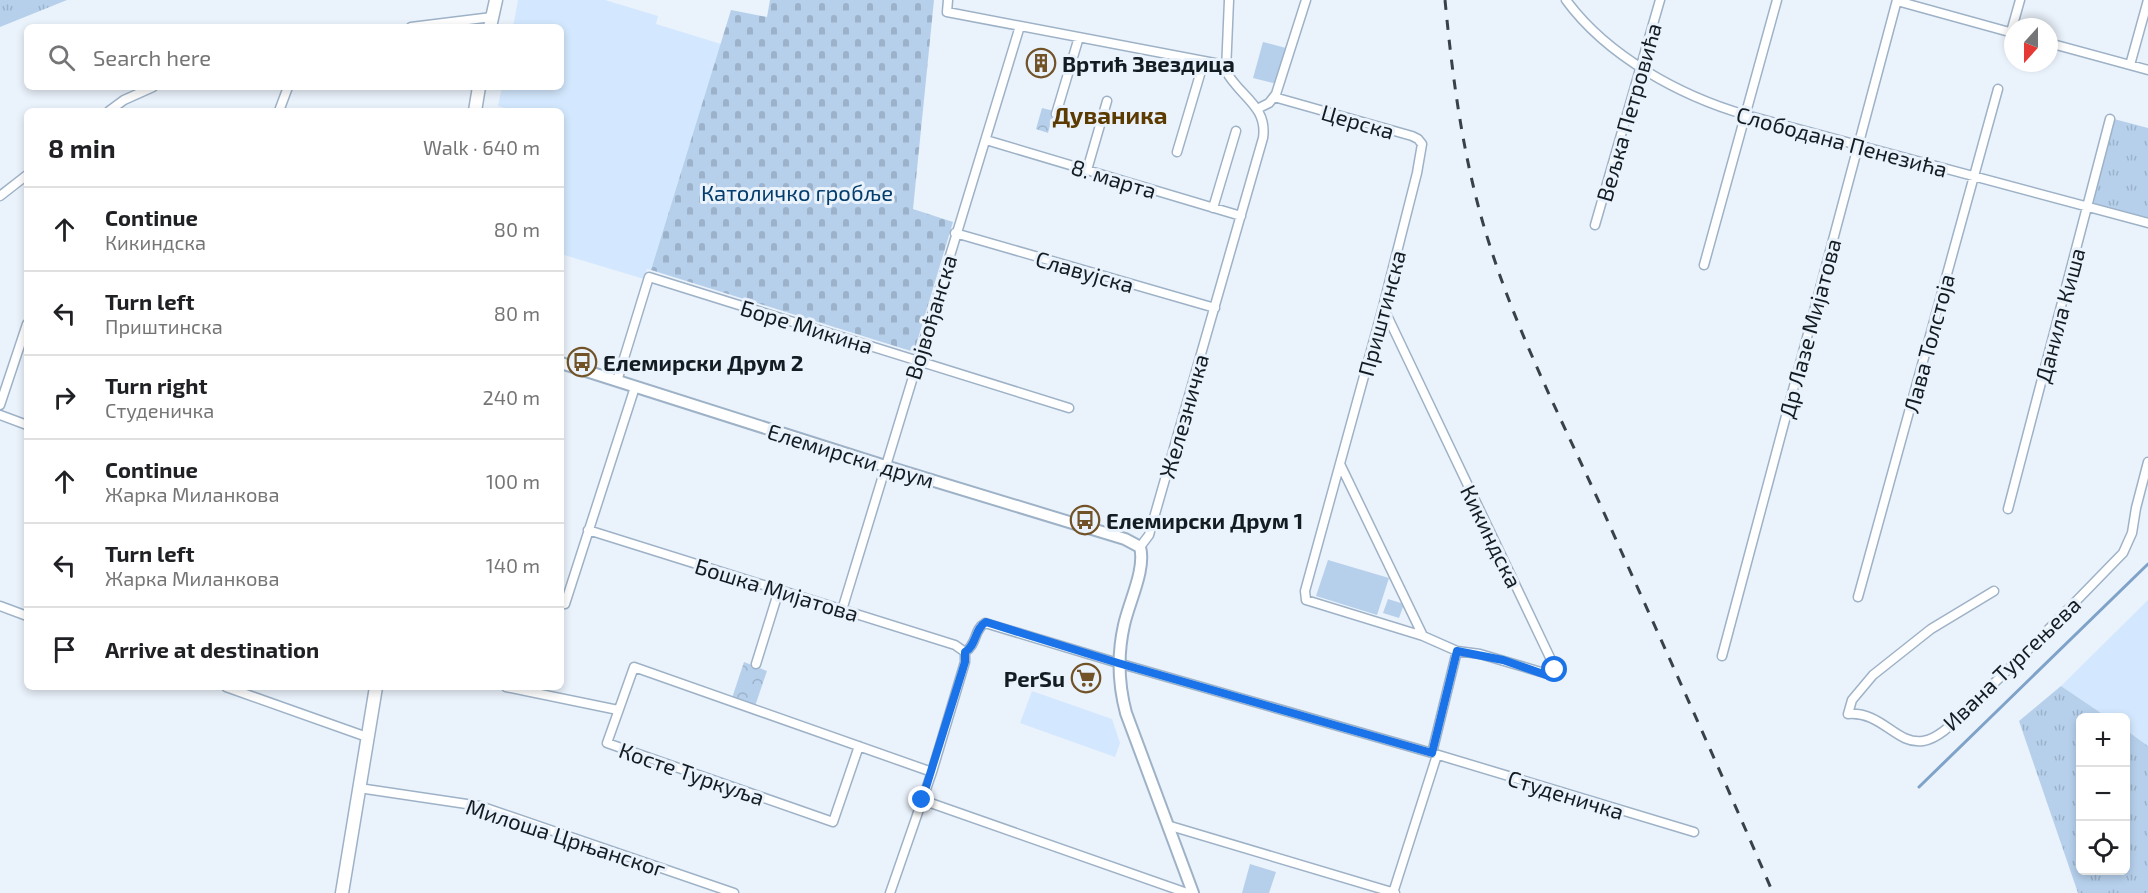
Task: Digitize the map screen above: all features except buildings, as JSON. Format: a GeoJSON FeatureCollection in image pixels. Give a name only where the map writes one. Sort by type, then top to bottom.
{"type":"FeatureCollection","features":[{"type":"Feature","properties":{"kind":"main road"},"geometry":{"type":"LineString","coordinates":[[491,22],[496,0]]}},
{"type":"Feature","properties":{"kind":"main road"},"geometry":{"type":"LineString","coordinates":[[476,108],[478,90]]}},
{"type":"Feature","properties":{"kind":"main road"},"geometry":{"type":"LineString","coordinates":[[342,893],[376,690]]}},
{"type":"Feature","properties":{"kind":"street"},"geometry":{"type":"LineString","coordinates":[[948,0],[947,12],[1225,65],[1229,0]]}},
{"type":"Feature","properties":{"kind":"street"},"geometry":{"type":"LineString","coordinates":[[1257,109],[1274,97],[1306,0]]}},
{"type":"Feature","properties":{"kind":"street","name":"Слободана Пенезића"},"geometry":{"type":"LineString","coordinates":[[1566,0],[1590,27],[1641,67],[1697,98],[1746,116],[2148,223]]}},
{"type":"Feature","properties":{"kind":"street","name":"Вељка Петровића"},"geometry":{"type":"LineString","coordinates":[[1595,225],[1660,0]]}},
{"type":"Feature","properties":{"kind":"street"},"geometry":{"type":"LineString","coordinates":[[1704,265],[1777,0]]}},
{"type":"Feature","properties":{"kind":"street"},"geometry":{"type":"LineString","coordinates":[[2016,18],[2020,0]]}},
{"type":"Feature","properties":{"kind":"street"},"geometry":{"type":"LineString","coordinates":[[2130,65],[2148,0]]}},
{"type":"Feature","properties":{"kind":"street"},"geometry":{"type":"LineString","coordinates":[[1897,1],[2004,30]]}},
{"type":"Feature","properties":{"kind":"street","name":"Др Лазе Мијатова"},"geometry":{"type":"LineString","coordinates":[[1722,656],[1897,1]]}},
{"type":"Feature","properties":{"kind":"street"},"geometry":{"type":"LineString","coordinates":[[459,24],[491,22]]}},
{"type":"Feature","properties":{"kind":"street","name":"Војвођанска"},"geometry":{"type":"LineString","coordinates":[[842,610],[916,360],[1020,26]]}},
{"type":"Feature","properties":{"kind":"street"},"geometry":{"type":"LineString","coordinates":[[1056,114],[1079,37]]}},
{"type":"Feature","properties":{"kind":"street"},"geometry":{"type":"LineString","coordinates":[[2058,45],[2148,70]]}},
{"type":"Feature","properties":{"kind":"street"},"geometry":{"type":"LineString","coordinates":[[1176,152],[1204,61]]}},
{"type":"Feature","properties":{"kind":"street","name":"Железничка"},"geometry":{"type":"LineString","coordinates":[[1193,893],[1126,714],[1121,694],[1118,663],[1125,623],[1142,561],[1140,547],[1149,535],[1263,138],[1262,116],[1231,80],[1225,65]]}},
{"type":"Feature","properties":{"kind":"street","name":"Лава Толстоја"},"geometry":{"type":"LineString","coordinates":[[1858,597],[1998,89]]}},
{"type":"Feature","properties":{"kind":"street"},"geometry":{"type":"LineString","coordinates":[[113,108],[124,100],[146,90]]}},
{"type":"Feature","properties":{"kind":"street"},"geometry":{"type":"LineString","coordinates":[[280,108],[287,90]]}},
{"type":"Feature","properties":{"kind":"street","name":"Церска"},"geometry":{"type":"LineString","coordinates":[[1274,97],[1412,136],[1422,144],[1420,161]]}},
{"type":"Feature","properties":{"kind":"street"},"geometry":{"type":"LineString","coordinates":[[1087,170],[1107,101]]}},
{"type":"Feature","properties":{"kind":"street","name":"Данила Киша"},"geometry":{"type":"LineString","coordinates":[[2008,509],[2110,119]]}},
{"type":"Feature","properties":{"kind":"street"},"geometry":{"type":"LineString","coordinates":[[1213,208],[1236,131]]}},
{"type":"Feature","properties":{"kind":"street","name":"8. марта"},"geometry":{"type":"LineString","coordinates":[[986,140],[1241,216]]}},
{"type":"Feature","properties":{"kind":"street","name":"Приштинска"},"geometry":{"type":"LineString","coordinates":[[1420,161],[1383,307],[1305,591],[1306,600],[1423,636],[1457,651]]}},
{"type":"Feature","properties":{"kind":"street"},"geometry":{"type":"LineString","coordinates":[[0,196],[24,177]]}},
{"type":"Feature","properties":{"kind":"street","name":"Славујска"},"geometry":{"type":"LineString","coordinates":[[955,233],[1215,308]]}},
{"type":"Feature","properties":{"kind":"street","name":"Боре Микина"},"geometry":{"type":"LineString","coordinates":[[617,381],[649,277],[1069,408]]}},
{"type":"Feature","properties":{"kind":"street","name":"Кикиндска"},"geometry":{"type":"LineString","coordinates":[[1383,307],[1555,670],[1549,676],[1503,660],[1457,651]]}},
{"type":"Feature","properties":{"kind":"street"},"geometry":{"type":"LineString","coordinates":[[0,405],[24,333]]}},
{"type":"Feature","properties":{"kind":"street","name":"Елемирски друм"},"geometry":{"type":"LineString","coordinates":[[564,364],[885,466],[1125,538],[1140,547]]}},
{"type":"Feature","properties":{"kind":"street"},"geometry":{"type":"LineString","coordinates":[[565,604],[635,387]]}},
{"type":"Feature","properties":{"kind":"street"},"geometry":{"type":"LineString","coordinates":[[0,415],[24,424]]}},
{"type":"Feature","properties":{"kind":"street","name":"Ивана Тургењева"},"geometry":{"type":"LineString","coordinates":[[1994,591],[1931,629],[1873,675],[1852,700],[1848,714],[1861,713],[1874,717],[1904,737],[1915,741],[1933,738],[1941,732],[2007,672],[2123,553],[2133,533],[2136,508],[2148,462]]}},
{"type":"Feature","properties":{"kind":"street"},"geometry":{"type":"LineString","coordinates":[[1340,464],[1423,636]]}},
{"type":"Feature","properties":{"kind":"street","name":"Бошка Мијатова"},"geometry":{"type":"LineString","coordinates":[[588,530],[955,645],[965,652]]}},
{"type":"Feature","properties":{"kind":"street"},"geometry":{"type":"LineString","coordinates":[[756,664],[779,590]]}},
{"type":"Feature","properties":{"kind":"street"},"geometry":{"type":"LineString","coordinates":[[0,606],[24,615]]}},
{"type":"Feature","properties":{"kind":"street","name":"Студеничка"},"geometry":{"type":"LineString","coordinates":[[965,652],[971,648],[980,626],[986,622],[1694,832]]}},
{"type":"Feature","properties":{"kind":"street"},"geometry":{"type":"LineString","coordinates":[[1167,825],[1394,893],[1434,754],[1457,651]]}},
{"type":"Feature","properties":{"kind":"street"},"geometry":{"type":"LineString","coordinates":[[890,893],[932,772],[965,662],[965,652]]}},
{"type":"Feature","properties":{"kind":"street","name":"Косте Туркуља"},"geometry":{"type":"LineString","coordinates":[[860,746],[833,822],[607,743],[633,667],[860,746],[932,772]]}},
{"type":"Feature","properties":{"kind":"street"},"geometry":{"type":"LineString","coordinates":[[235,690],[368,737]]}},
{"type":"Feature","properties":{"kind":"street"},"geometry":{"type":"LineString","coordinates":[[521,690],[618,710]]}},
{"type":"Feature","properties":{"kind":"street","name":"Милоша Црњанског"},"geometry":{"type":"LineString","coordinates":[[359,788],[480,806],[735,893]]}},
{"type":"Feature","properties":{"kind":"street"},"geometry":{"type":"LineString","coordinates":[[922,800],[1187,893]]}},
{"type":"Feature","properties":{"kind":"shaded area"},"geometry":{"type":"Polygon","coordinates":[[[518,0],[605,0],[658,16],[656,24],[721,44],[651,270],[647,269],[644,279],[564,255],[564,108],[504,108],[498,106],[501,90],[564,90],[564,24],[514,24],[518,0]]]}},
{"type":"Feature","properties":{"kind":"shaded area"},"geometry":{"type":"Polygon","coordinates":[[[2148,600],[2148,746],[2130,733],[2130,713],[2101,713],[2061,686],[2148,600]]]}},
{"type":"Feature","properties":{"kind":"shaded area"},"geometry":{"type":"Polygon","coordinates":[[[1032,691],[1112,719],[1120,743],[1115,757],[1020,723],[1032,691]]]}},
{"type":"Feature","properties":{"kind":"green space"},"geometry":{"type":"Polygon","coordinates":[[[0,0],[67,0],[0,27],[0,0]]]}},
{"type":"Feature","properties":{"kind":"green space","name":"Католичко гробље"},"geometry":{"type":"Polygon","coordinates":[[[770,0],[934,0],[913,209],[953,222],[914,352],[651,270],[731,10],[767,17],[770,0]]]}},
{"type":"Feature","properties":{"kind":"green space"},"geometry":{"type":"Polygon","coordinates":[[[1263,42],[1286,48],[1277,84],[1253,78],[1263,42]]]}},
{"type":"Feature","properties":{"kind":"green space"},"geometry":{"type":"Polygon","coordinates":[[[1042,108],[1054,111],[1048,133],[1036,129],[1042,108]]]}},
{"type":"Feature","properties":{"kind":"green space"},"geometry":{"type":"Polygon","coordinates":[[[2114,119],[2148,128],[2148,218],[2092,203],[2114,119]]]}},
{"type":"Feature","properties":{"kind":"green space"},"geometry":{"type":"Polygon","coordinates":[[[1328,560],[1389,578],[1377,615],[1316,596],[1328,560]]]}},
{"type":"Feature","properties":{"kind":"green space"},"geometry":{"type":"Polygon","coordinates":[[[1388,599],[1404,604],[1399,618],[1383,613],[1388,599]]]}},
{"type":"Feature","properties":{"kind":"green space"},"geometry":{"type":"Polygon","coordinates":[[[744,662],[767,671],[754,709],[731,701],[744,662]]]}},
{"type":"Feature","properties":{"kind":"green space"},"geometry":{"type":"Polygon","coordinates":[[[2061,686],[2101,713],[2076,713],[2076,875],[2130,875],[2130,733],[2148,746],[2148,893],[2078,893],[2019,721],[2061,686]]]}},
{"type":"Feature","properties":{"kind":"green space"},"geometry":{"type":"Polygon","coordinates":[[[1250,864],[1276,872],[1269,893],[1242,893],[1250,864]]]}},
{"type":"Feature","properties":{"kind":"waterway"},"geometry":{"type":"LineString","coordinates":[[1919,787],[2148,564]]}},
{"type":"Feature","properties":{"kind":"railway"},"geometry":{"type":"LineString","coordinates":[[1445,0],[1466,155],[1490,246],[1515,317],[1773,893]]}},
{"type":"Feature","properties":{"kind":"place","name":"Вртић Звездица"},"geometry":{"type":"Point","coordinates":[1041,63]}},
{"type":"Feature","properties":{"kind":"place","name":"Елемирски Друм 2"},"geometry":{"type":"Point","coordinates":[582,362]}},
{"type":"Feature","properties":{"kind":"place","name":"Елемирски Друм 1"},"geometry":{"type":"Point","coordinates":[1085,520]}},
{"type":"Feature","properties":{"kind":"place","name":"PerSu"},"geometry":{"type":"Point","coordinates":[1086,678]}},
{"type":"Feature","properties":{"kind":"district","name":"Дуваника"},"geometry":{"type":"Point","coordinates":[1110,114]}},
{"type":"Feature","properties":{"kind":"route"},"geometry":{"type":"LineString","coordinates":[[922,800],[965,662],[965,652],[971,648],[980,626],[986,622],[1118,663],[1432,753],[1457,651],[1503,660],[1549,676],[1555,670]]}}]}
